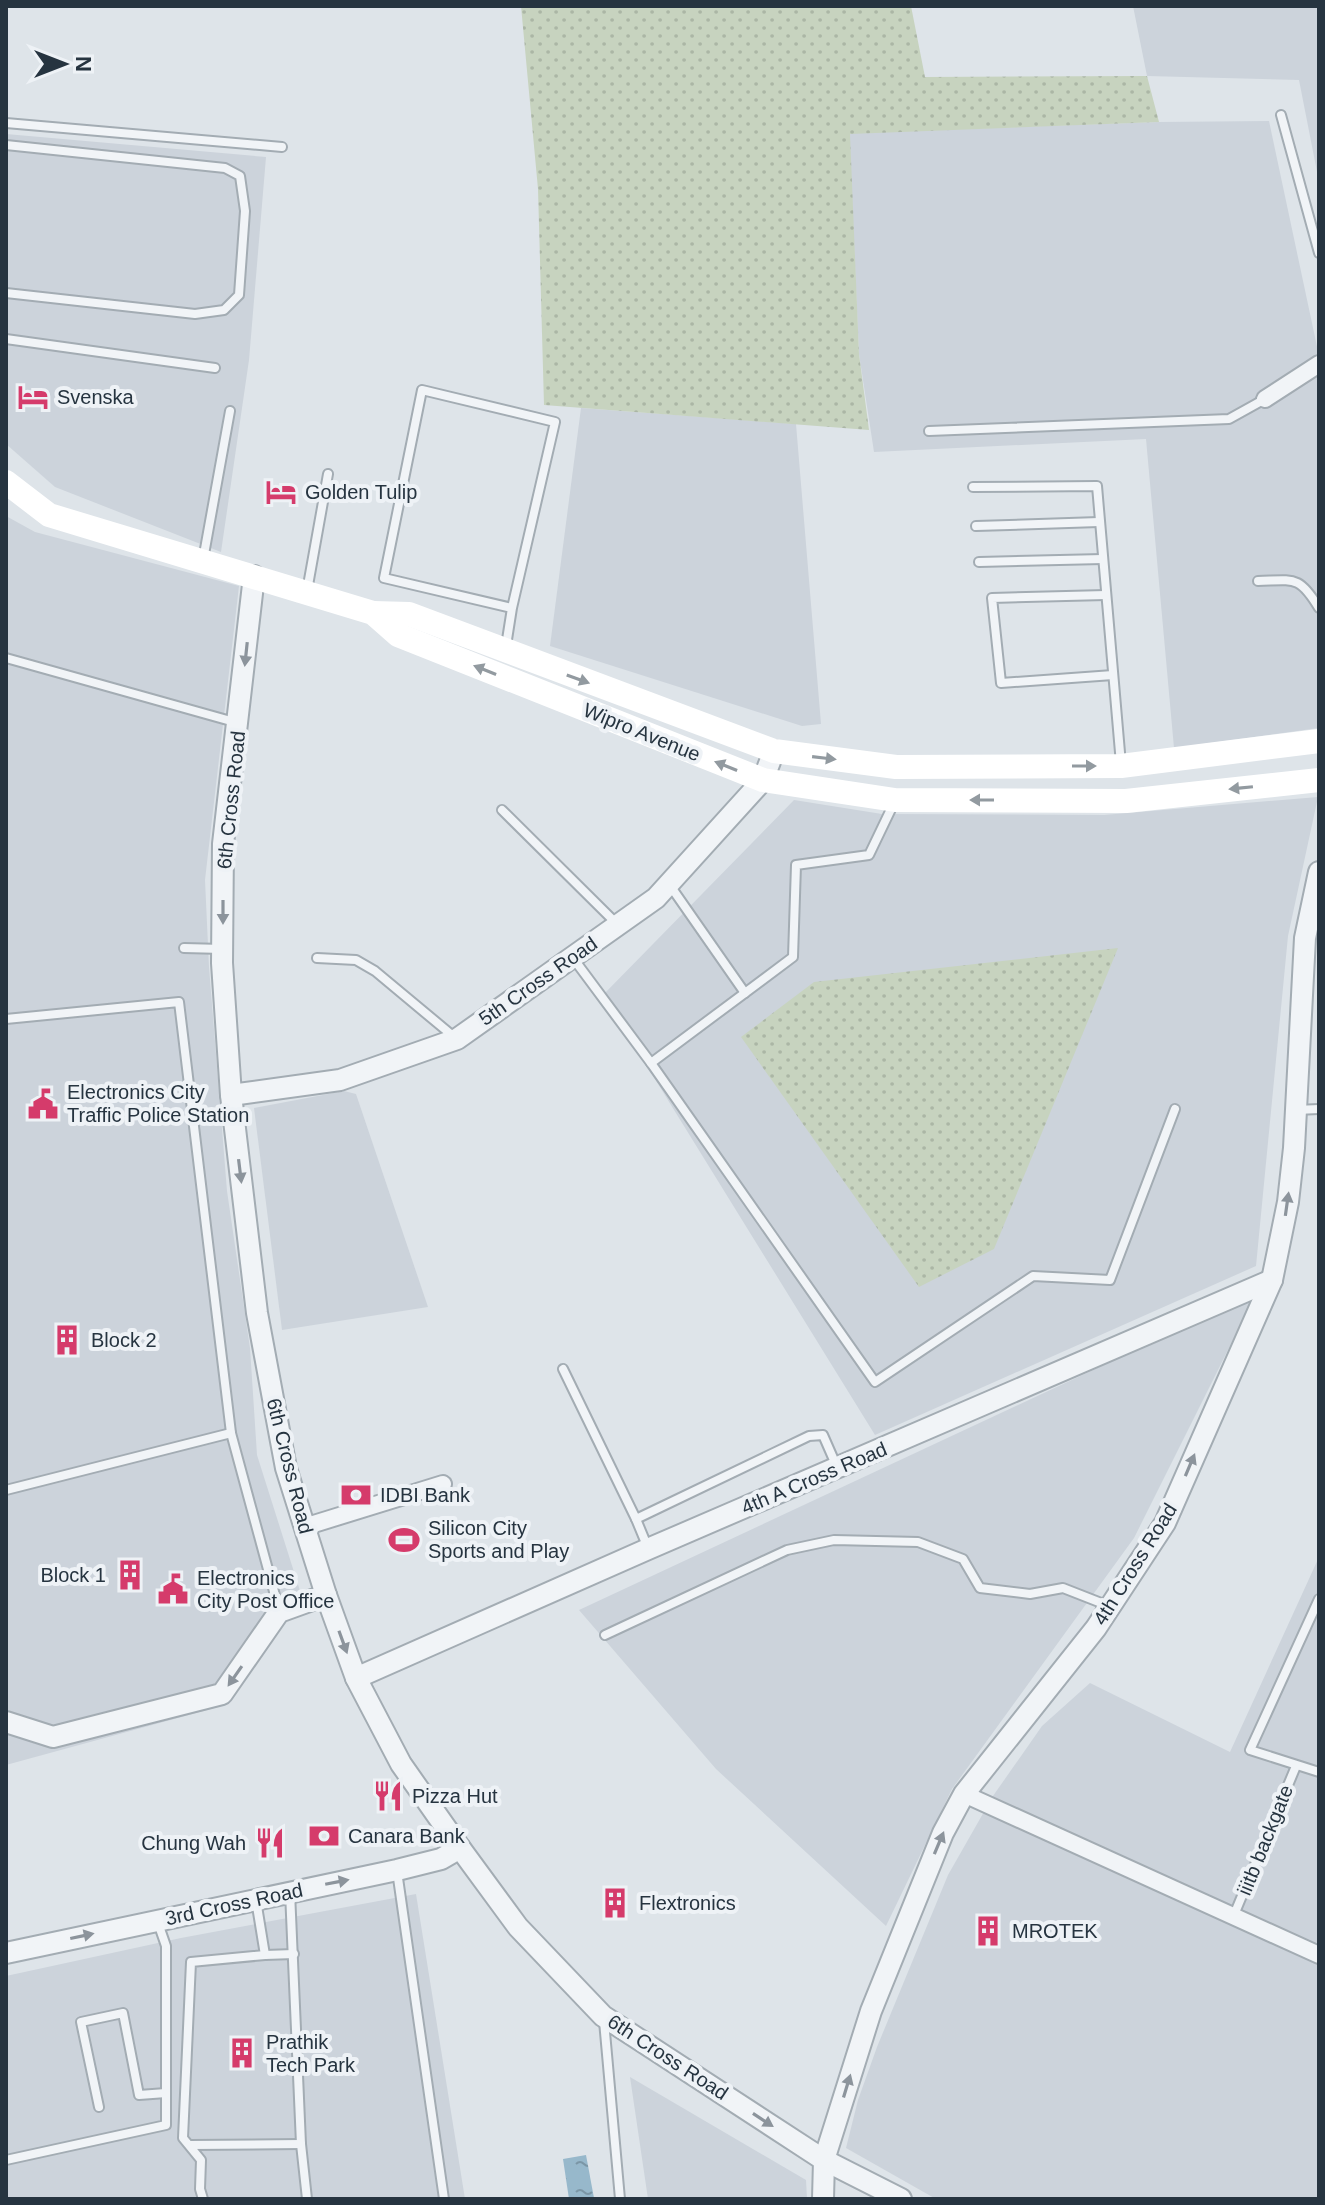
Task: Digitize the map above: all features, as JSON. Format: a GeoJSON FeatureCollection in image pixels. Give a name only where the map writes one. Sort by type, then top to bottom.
{"type":"FeatureCollection","features":[{"type":"Feature","properties":{"kind":"main road","name":"Wipro Avenue"},"geometry":{"type":"LineString","coordinates":[[6,482],[49,515],[373,613],[409,614],[774,751],[896,767],[1121,766],[1319,741]]}},
{"type":"Feature","properties":{"kind":"main road","name":"Wipro Avenue"},"geometry":{"type":"LineString","coordinates":[[373,613],[398,635],[763,780],[895,800],[1126,801],[1319,780]]}},
{"type":"Feature","properties":{"kind":"street"},"geometry":{"type":"LineString","coordinates":[[1265,399],[1319,364]]}},
{"type":"Feature","properties":{"kind":"street","name":"6th Cross Road"},"geometry":{"type":"LineString","coordinates":[[254,576],[223,844],[223,949],[231,1095],[257,1313],[286,1468],[356,1678],[401,1764],[460,1848],[518,1927],[603,2016],[824,2160],[901,2199]]}},
{"type":"Feature","properties":{"kind":"street","name":"5th Cross Road"},"geometry":{"type":"LineString","coordinates":[[231,1095],[340,1080],[457,1039],[656,898],[763,780],[774,751]]}},
{"type":"Feature","properties":{"kind":"street","name":"4th Cross Road"},"geometry":{"type":"LineString","coordinates":[[823,2199],[824,2160],[871,2011],[943,1833],[964,1794],[1110,1606],[1165,1523],[1272,1280],[1288,1202],[1306,970],[1305,938],[1319,872]]}},
{"type":"Feature","properties":{"kind":"street","name":"4th A Cross Road"},"geometry":{"type":"LineString","coordinates":[[356,1678],[1272,1280]]}},
{"type":"Feature","properties":{"kind":"street"},"geometry":{"type":"LineString","coordinates":[[304,1527],[443,1484]]}},
{"type":"Feature","properties":{"kind":"street"},"geometry":{"type":"LineString","coordinates":[[6,1722],[53,1737],[222,1694],[279,1612],[326,1595]]}},
{"type":"Feature","properties":{"kind":"street"},"geometry":{"type":"LineString","coordinates":[[964,1794],[1319,1955]]}},
{"type":"Feature","properties":{"kind":"street","name":"3rd Cross Road"},"geometry":{"type":"LineString","coordinates":[[6,1953],[397,1870],[441,1859],[460,1848]]}},
{"type":"Feature","properties":{"kind":"lane"},"geometry":{"type":"LineString","coordinates":[[1281,115],[1319,253]]}},
{"type":"Feature","properties":{"kind":"lane"},"geometry":{"type":"LineString","coordinates":[[6,123],[282,147]]}},
{"type":"Feature","properties":{"kind":"lane"},"geometry":{"type":"LineString","coordinates":[[6,145],[225,168],[240,176],[245,211],[239,295],[224,310],[195,314],[6,293]]}},
{"type":"Feature","properties":{"kind":"lane"},"geometry":{"type":"LineString","coordinates":[[6,339],[215,368]]}},
{"type":"Feature","properties":{"kind":"lane"},"geometry":{"type":"LineString","coordinates":[[505,651],[555,422],[422,390],[384,578],[512,608]]}},
{"type":"Feature","properties":{"kind":"lane"},"geometry":{"type":"LineString","coordinates":[[929,431],[1229,419],[1265,399]]}},
{"type":"Feature","properties":{"kind":"lane"},"geometry":{"type":"LineString","coordinates":[[203,560],[230,411]]}},
{"type":"Feature","properties":{"kind":"lane"},"geometry":{"type":"LineString","coordinates":[[307,592],[328,474]]}},
{"type":"Feature","properties":{"kind":"lane"},"geometry":{"type":"LineString","coordinates":[[973,487],[1097,486],[1121,766]]}},
{"type":"Feature","properties":{"kind":"lane"},"geometry":{"type":"LineString","coordinates":[[976,526],[1099,522]]}},
{"type":"Feature","properties":{"kind":"lane"},"geometry":{"type":"LineString","coordinates":[[979,562],[1103,559]]}},
{"type":"Feature","properties":{"kind":"lane"},"geometry":{"type":"LineString","coordinates":[[1258,581],[1293,580],[1306,586],[1319,608]]}},
{"type":"Feature","properties":{"kind":"lane"},"geometry":{"type":"LineString","coordinates":[[1106,595],[992,598],[1001,683],[1113,675]]}},
{"type":"Feature","properties":{"kind":"lane"},"geometry":{"type":"LineString","coordinates":[[6,658],[239,723]]}},
{"type":"Feature","properties":{"kind":"lane"},"geometry":{"type":"LineString","coordinates":[[651,1063],[793,957],[796,865],[869,855],[895,800]]}},
{"type":"Feature","properties":{"kind":"lane"},"geometry":{"type":"LineString","coordinates":[[502,810],[618,925]]}},
{"type":"Feature","properties":{"kind":"lane"},"geometry":{"type":"LineString","coordinates":[[668,884],[745,993]]}},
{"type":"Feature","properties":{"kind":"lane"},"geometry":{"type":"LineString","coordinates":[[184,948],[223,949]]}},
{"type":"Feature","properties":{"kind":"lane"},"geometry":{"type":"LineString","coordinates":[[572,957],[651,1063],[875,1382],[1033,1276],[1110,1280],[1175,1109]]}},
{"type":"Feature","properties":{"kind":"lane"},"geometry":{"type":"LineString","coordinates":[[317,958],[356,960],[375,971],[457,1039]]}},
{"type":"Feature","properties":{"kind":"lane"},"geometry":{"type":"LineString","coordinates":[[6,1019],[179,1002],[231,1433],[279,1612]]}},
{"type":"Feature","properties":{"kind":"lane"},"geometry":{"type":"LineString","coordinates":[[1295,1110],[1319,1109]]}},
{"type":"Feature","properties":{"kind":"lane"},"geometry":{"type":"LineString","coordinates":[[563,1369],[648,1549]]}},
{"type":"Feature","properties":{"kind":"lane"},"geometry":{"type":"LineString","coordinates":[[6,1490],[231,1433]]}},
{"type":"Feature","properties":{"kind":"lane"},"geometry":{"type":"LineString","coordinates":[[636,1519],[809,1436],[823,1435],[838,1467]]}},
{"type":"Feature","properties":{"kind":"lane"},"geometry":{"type":"LineString","coordinates":[[605,1635],[787,1550],[834,1540],[918,1542],[963,1559],[980,1588],[1030,1594],[1063,1588],[1110,1606]]}},
{"type":"Feature","properties":{"kind":"lane"},"geometry":{"type":"LineString","coordinates":[[1319,1599],[1250,1750],[1319,1772]]}},
{"type":"Feature","properties":{"kind":"lane","name":"iiitb backgate"},"geometry":{"type":"LineString","coordinates":[[1234,1915],[1296,1766]]}},
{"type":"Feature","properties":{"kind":"lane"},"geometry":{"type":"LineString","coordinates":[[397,1870],[444,2199]]}},
{"type":"Feature","properties":{"kind":"lane"},"geometry":{"type":"LineString","coordinates":[[290,1891],[301,2144],[307,2199]]}},
{"type":"Feature","properties":{"kind":"lane"},"geometry":{"type":"LineString","coordinates":[[256,1899],[265,1955]]}},
{"type":"Feature","properties":{"kind":"lane"},"geometry":{"type":"LineString","coordinates":[[6,2160],[166,2125],[166,1946],[157,1920]]}},
{"type":"Feature","properties":{"kind":"lane"},"geometry":{"type":"LineString","coordinates":[[203,2199],[200,2189],[201,2160],[183,2138],[191,1962],[294,1954]]}},
{"type":"Feature","properties":{"kind":"lane"},"geometry":{"type":"LineString","coordinates":[[99,2107],[81,2022],[123,2013],[139,2095],[166,2093]]}},
{"type":"Feature","properties":{"kind":"lane"},"geometry":{"type":"LineString","coordinates":[[603,2016],[620,2199]]}},
{"type":"Feature","properties":{"kind":"lane"},"geometry":{"type":"LineString","coordinates":[[191,2145],[301,2144]]}},
{"type":"Feature","properties":{"kind":"shaded area"},"geometry":{"type":"Polygon","coordinates":[[[1133,6],[1319,6],[1319,182],[1299,80],[1147,76],[1133,6]]]}},
{"type":"Feature","properties":{"kind":"shaded area"},"geometry":{"type":"Polygon","coordinates":[[[1269,121],[1319,356],[1319,728],[1174,748],[1146,439],[874,452],[859,354],[849,133],[1269,121]]]}},
{"type":"Feature","properties":{"kind":"shaded area"},"geometry":{"type":"Polygon","coordinates":[[[6,134],[266,157],[249,360],[221,552],[55,487],[6,444],[6,134]]]}},
{"type":"Feature","properties":{"kind":"shaded area"},"geometry":{"type":"Polygon","coordinates":[[[581,408],[796,424],[821,724],[802,726],[550,646],[581,408]]]}},
{"type":"Feature","properties":{"kind":"shaded area"},"geometry":{"type":"Polygon","coordinates":[[[6,516],[35,532],[239,586],[205,880],[209,967],[227,1191],[250,1348],[257,1455],[301,1594],[218,1707],[6,1765],[6,516]]]}},
{"type":"Feature","properties":{"kind":"shaded area"},"geometry":{"type":"Polygon","coordinates":[[[1318,797],[1288,936],[1256,1266],[875,1435],[603,995],[794,800],[882,814],[1104,815],[1318,797]]]}},
{"type":"Feature","properties":{"kind":"shaded area"},"geometry":{"type":"Polygon","coordinates":[[[344,1091],[356,1094],[428,1307],[282,1330],[254,1108],[344,1091]]]}},
{"type":"Feature","properties":{"kind":"shaded area"},"geometry":{"type":"Polygon","coordinates":[[[1256,1294],[1134,1538],[952,1789],[886,1926],[716,1769],[579,1610],[1256,1294]]]}},
{"type":"Feature","properties":{"kind":"shaded area"},"geometry":{"type":"Polygon","coordinates":[[[1319,1557],[1319,2199],[936,2199],[846,2148],[858,2100],[877,2047],[948,1875],[993,1796],[1042,1726],[1090,1683],[1230,1752],[1319,1557]]]}},
{"type":"Feature","properties":{"kind":"shaded area"},"geometry":{"type":"Polygon","coordinates":[[[416,1894],[465,2199],[6,2199],[6,1976],[181,1938],[416,1894]]]}},
{"type":"Feature","properties":{"kind":"shaded area"},"geometry":{"type":"Polygon","coordinates":[[[630,2077],[806,2180],[807,2199],[648,2199],[630,2077]]]}},
{"type":"Feature","properties":{"kind":"green space"},"geometry":{"type":"Polygon","coordinates":[[[521,6],[911,6],[925,77],[1147,76],[1159,122],[850,134],[859,354],[869,430],[544,405],[538,189],[521,6]]]}},
{"type":"Feature","properties":{"kind":"green space"},"geometry":{"type":"Polygon","coordinates":[[[1118,948],[994,1249],[919,1287],[741,1037],[814,982],[1118,948]]]}},
{"type":"Feature","properties":{"kind":"water"},"geometry":{"type":"Polygon","coordinates":[[[586,2155],[594,2198],[569,2199],[563,2159],[586,2155]]]}},
{"type":"Feature","properties":{"kind":"place","name":"Svenska"},"geometry":{"type":"Point","coordinates":[33,397]}},
{"type":"Feature","properties":{"kind":"place","name":"Golden Tulip"},"geometry":{"type":"Point","coordinates":[281,492]}},
{"type":"Feature","properties":{"kind":"place","name":"Electronics City Traffic Police Station"},"geometry":{"type":"Point","coordinates":[43,1104]}},
{"type":"Feature","properties":{"kind":"place","name":"Block 2"},"geometry":{"type":"Point","coordinates":[67,1340]}},
{"type":"Feature","properties":{"kind":"place","name":"IDBI Bank"},"geometry":{"type":"Point","coordinates":[356,1495]}},
{"type":"Feature","properties":{"kind":"place","name":"Silicon City Sports and Play"},"geometry":{"type":"Point","coordinates":[404,1540]}},
{"type":"Feature","properties":{"kind":"place","name":"Block 1"},"geometry":{"type":"Point","coordinates":[130,1575]}},
{"type":"Feature","properties":{"kind":"place","name":"Electronics City Post Office"},"geometry":{"type":"Point","coordinates":[173,1589]}},
{"type":"Feature","properties":{"kind":"place","name":"Pizza Hut"},"geometry":{"type":"Point","coordinates":[388,1796]}},
{"type":"Feature","properties":{"kind":"place","name":"Canara Bank"},"geometry":{"type":"Point","coordinates":[324,1836]}},
{"type":"Feature","properties":{"kind":"place","name":"Chung Wah"},"geometry":{"type":"Point","coordinates":[270,1843]}},
{"type":"Feature","properties":{"kind":"place","name":"Flextronics"},"geometry":{"type":"Point","coordinates":[615,1903]}},
{"type":"Feature","properties":{"kind":"place","name":"MROTEK"},"geometry":{"type":"Point","coordinates":[988,1931]}},
{"type":"Feature","properties":{"kind":"place","name":"Prathik Tech Park"},"geometry":{"type":"Point","coordinates":[242,2053]}}]}
